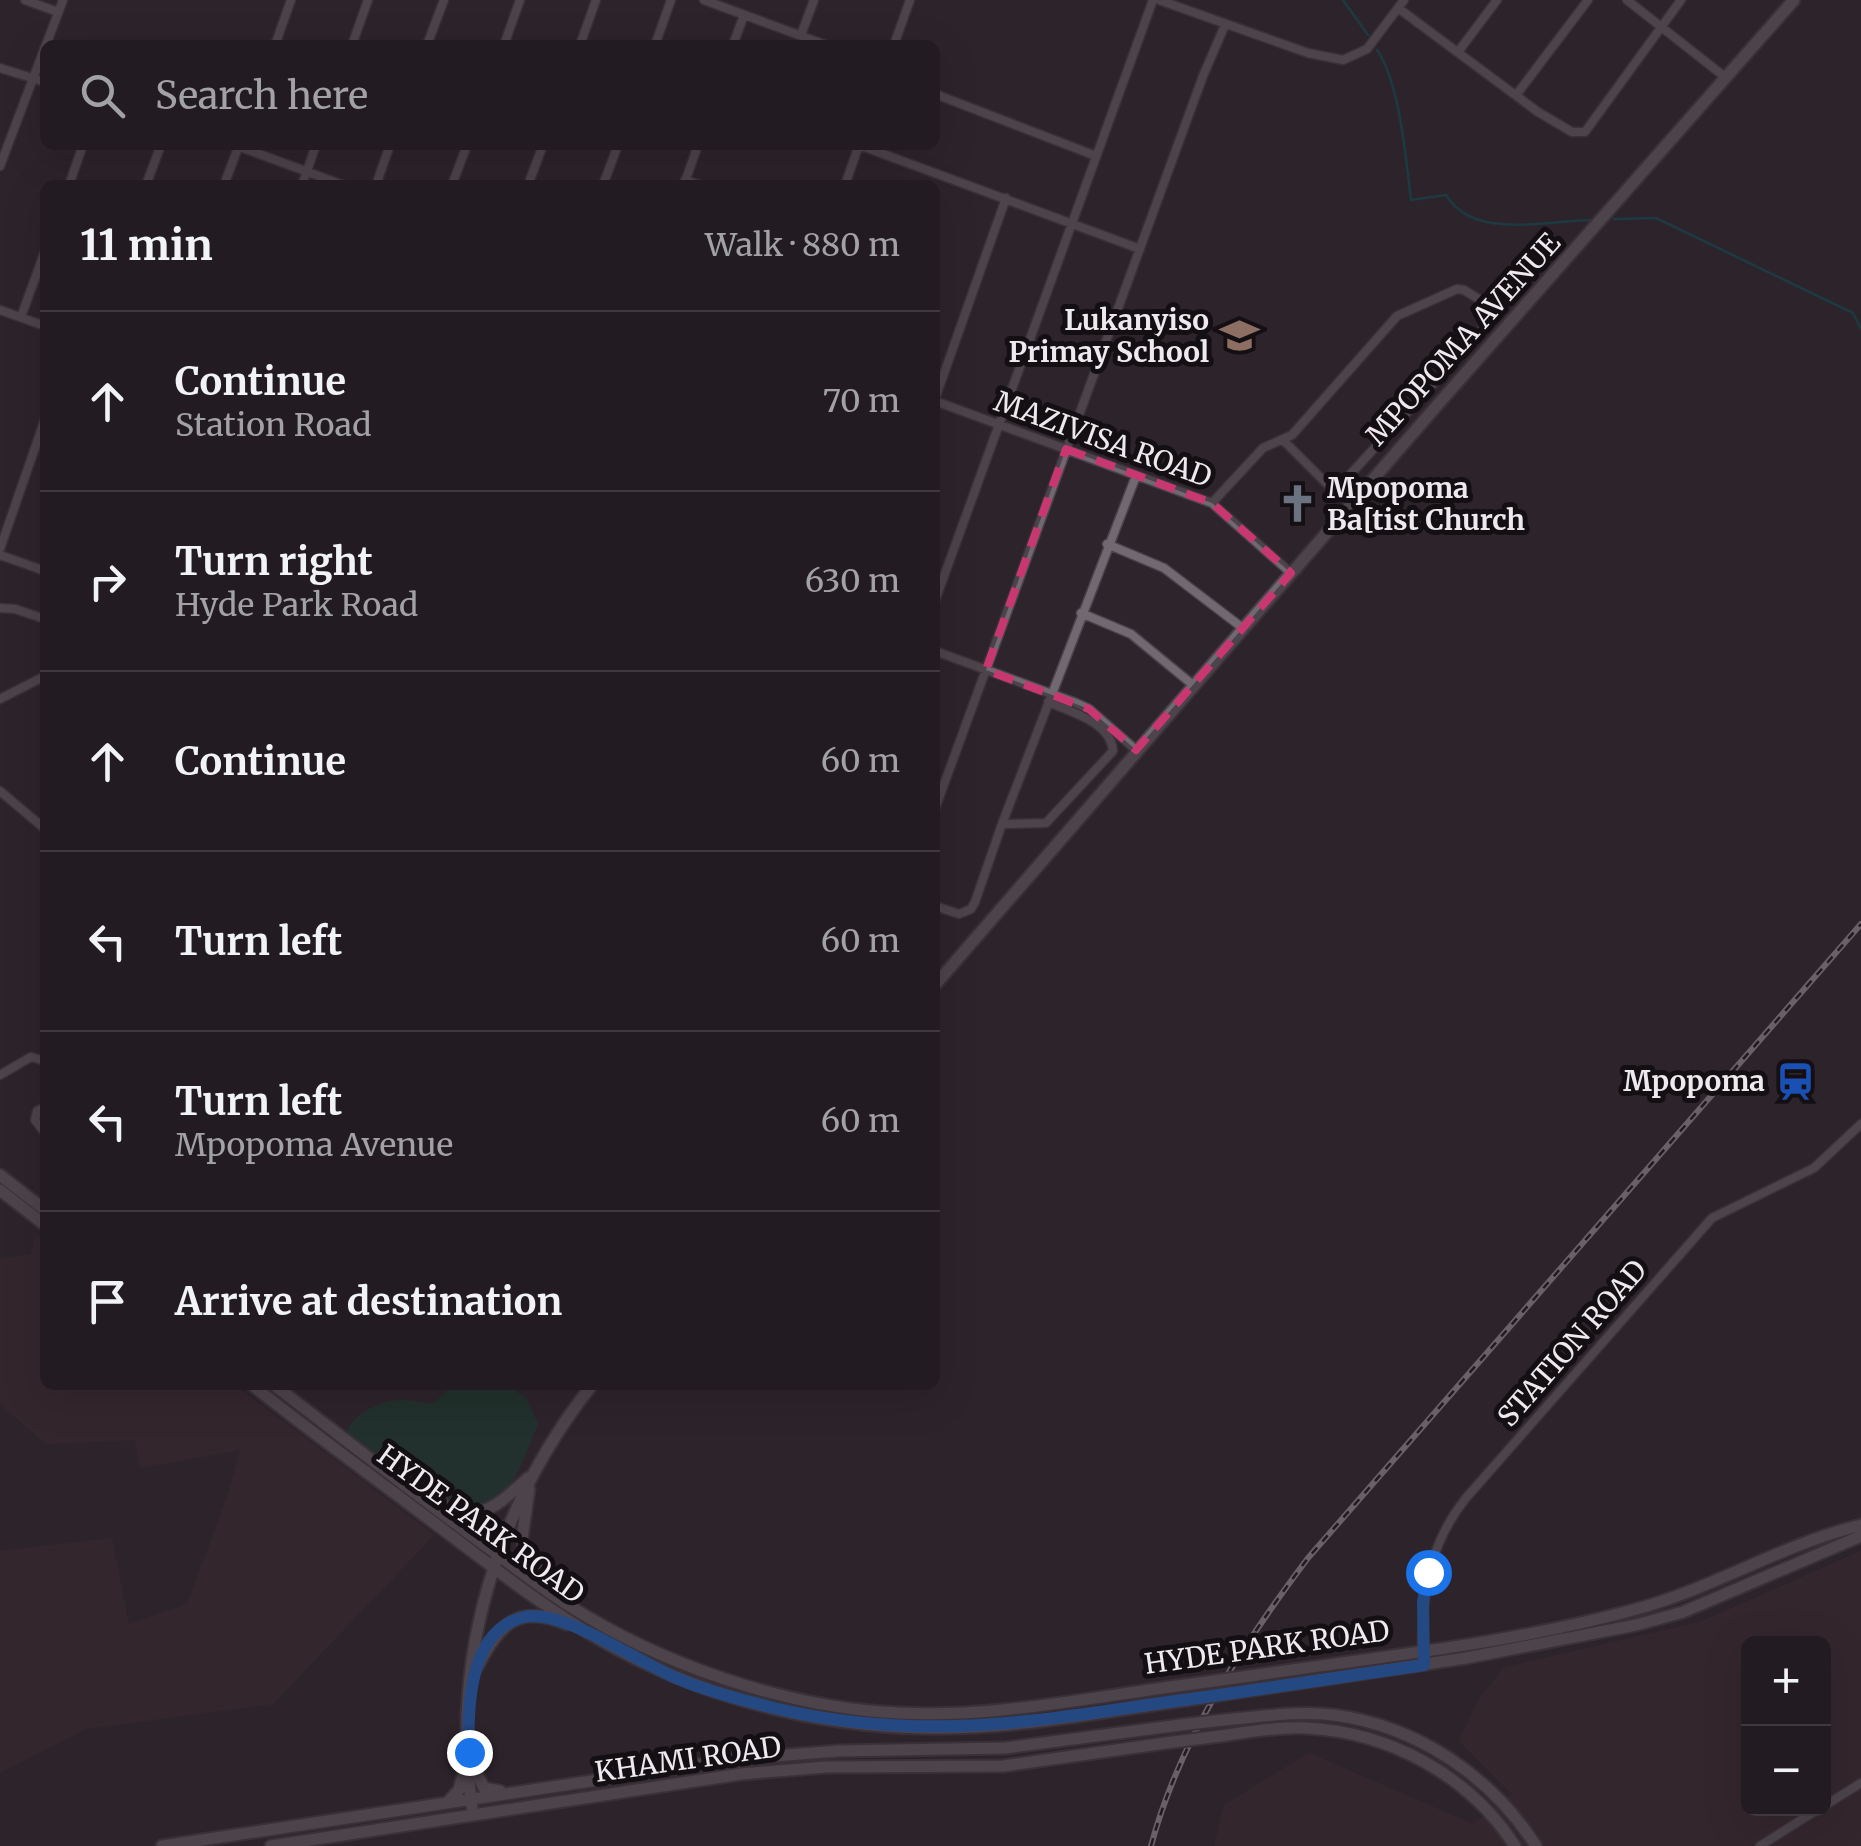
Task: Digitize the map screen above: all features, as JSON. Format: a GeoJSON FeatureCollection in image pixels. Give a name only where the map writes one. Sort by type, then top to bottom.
{"type":"FeatureCollection","features":[{"type":"Feature","properties":{"kind":"street"},"geometry":{"type":"LineString","coordinates":[[25,0],[58,12]]}},
{"type":"Feature","properties":{"kind":"street"},"geometry":{"type":"LineString","coordinates":[[47,40],[62,0]]}},
{"type":"Feature","properties":{"kind":"street"},"geometry":{"type":"LineString","coordinates":[[277,40],[290,0]]}},
{"type":"Feature","properties":{"kind":"street"},"geometry":{"type":"LineString","coordinates":[[354,40],[368,0]]}},
{"type":"Feature","properties":{"kind":"street"},"geometry":{"type":"LineString","coordinates":[[429,40],[444,0]]}},
{"type":"Feature","properties":{"kind":"street"},"geometry":{"type":"LineString","coordinates":[[506,40],[520,0]]}},
{"type":"Feature","properties":{"kind":"street"},"geometry":{"type":"LineString","coordinates":[[582,40],[596,0]]}},
{"type":"Feature","properties":{"kind":"street"},"geometry":{"type":"LineString","coordinates":[[657,40],[672,0]]}},
{"type":"Feature","properties":{"kind":"street"},"geometry":{"type":"LineString","coordinates":[[704,0],[813,40]]}},
{"type":"Feature","properties":{"kind":"street"},"geometry":{"type":"LineString","coordinates":[[800,35],[814,0]]}},
{"type":"Feature","properties":{"kind":"street"},"geometry":{"type":"LineString","coordinates":[[896,40],[910,0]]}},
{"type":"Feature","properties":{"kind":"street"},"geometry":{"type":"LineString","coordinates":[[940,587],[1156,0],[1329,59],[1343,60],[1366,49],[1404,0]]}},
{"type":"Feature","properties":{"kind":"street"},"geometry":{"type":"LineString","coordinates":[[1458,52],[1497,0]]}},
{"type":"Feature","properties":{"kind":"street"},"geometry":{"type":"LineString","coordinates":[[1517,94],[1588,0]]}},
{"type":"Feature","properties":{"kind":"street"},"geometry":{"type":"LineString","coordinates":[[1627,0],[1725,76]]}},
{"type":"Feature","properties":{"kind":"street"},"geometry":{"type":"LineString","coordinates":[[1398,8],[1572,132],[1585,132],[1682,0]]}},
{"type":"Feature","properties":{"kind":"street","name":"MPOPOMA AVENUE"},"geometry":{"type":"LineString","coordinates":[[940,979],[1794,0]]}},
{"type":"Feature","properties":{"kind":"street"},"geometry":{"type":"LineString","coordinates":[[736,40],[744,15]]}},
{"type":"Feature","properties":{"kind":"street"},"geometry":{"type":"LineString","coordinates":[[940,795],[1225,25]]}},
{"type":"Feature","properties":{"kind":"street"},"geometry":{"type":"LineString","coordinates":[[0,166],[4,146],[40,60]]}},
{"type":"Feature","properties":{"kind":"street"},"geometry":{"type":"LineString","coordinates":[[0,68],[40,81]]}},
{"type":"Feature","properties":{"kind":"street"},"geometry":{"type":"LineString","coordinates":[[940,96],[1096,156]]}},
{"type":"Feature","properties":{"kind":"street"},"geometry":{"type":"LineString","coordinates":[[71,180],[81,150]]}},
{"type":"Feature","properties":{"kind":"street"},"geometry":{"type":"LineString","coordinates":[[148,180],[159,150]]}},
{"type":"Feature","properties":{"kind":"street"},"geometry":{"type":"LineString","coordinates":[[226,180],[237,150]]}},
{"type":"Feature","properties":{"kind":"street"},"geometry":{"type":"LineString","coordinates":[[248,150],[329,180]]}},
{"type":"Feature","properties":{"kind":"street"},"geometry":{"type":"LineString","coordinates":[[304,180],[314,150]]}},
{"type":"Feature","properties":{"kind":"street"},"geometry":{"type":"LineString","coordinates":[[378,180],[388,150]]}},
{"type":"Feature","properties":{"kind":"street"},"geometry":{"type":"LineString","coordinates":[[454,180],[465,150]]}},
{"type":"Feature","properties":{"kind":"street"},"geometry":{"type":"LineString","coordinates":[[530,180],[541,150]]}},
{"type":"Feature","properties":{"kind":"street"},"geometry":{"type":"LineString","coordinates":[[606,180],[616,150]]}},
{"type":"Feature","properties":{"kind":"street"},"geometry":{"type":"LineString","coordinates":[[685,180],[696,150]]}},
{"type":"Feature","properties":{"kind":"street"},"geometry":{"type":"LineString","coordinates":[[847,180],[857,150]]}},
{"type":"Feature","properties":{"kind":"street"},"geometry":{"type":"LineString","coordinates":[[873,150],[1140,249]]}},
{"type":"Feature","properties":{"kind":"street"},"geometry":{"type":"LineString","coordinates":[[937,180],[939,174]]}},
{"type":"Feature","properties":{"kind":"street"},"geometry":{"type":"LineString","coordinates":[[940,386],[1006,198]]}},
{"type":"Feature","properties":{"kind":"street"},"geometry":{"type":"LineString","coordinates":[[21,317],[40,265]]}},
{"type":"Feature","properties":{"kind":"street"},"geometry":{"type":"LineString","coordinates":[[1212,503],[1263,448],[1284,440],[1399,314],[1457,289],[1495,309],[1494,316],[1337,489],[1329,486],[1284,440]]}},
{"type":"Feature","properties":{"kind":"street"},"geometry":{"type":"LineString","coordinates":[[0,310],[40,324]]}},
{"type":"Feature","properties":{"kind":"street","name":"MAZIVISA ROAD"},"geometry":{"type":"LineString","coordinates":[[940,402],[1212,503],[1291,573]]}},
{"type":"Feature","properties":{"kind":"street"},"geometry":{"type":"LineString","coordinates":[[40,433],[0,552],[40,570]]}},
{"type":"Feature","properties":{"kind":"street"},"geometry":{"type":"LineString","coordinates":[[940,908],[959,914],[970,909],[1136,476]]}},
{"type":"Feature","properties":{"kind":"street"},"geometry":{"type":"LineString","coordinates":[[1107,544],[1164,568],[1244,629]]}},
{"type":"Feature","properties":{"kind":"street"},"geometry":{"type":"LineString","coordinates":[[0,608],[40,618]]}},
{"type":"Feature","properties":{"kind":"street"},"geometry":{"type":"LineString","coordinates":[[1082,614],[1131,634],[1193,685]]}},
{"type":"Feature","properties":{"kind":"street"},"geometry":{"type":"LineString","coordinates":[[940,653],[1050,698],[1089,719],[1112,740],[1114,751],[1046,822],[1002,824]]}},
{"type":"Feature","properties":{"kind":"street"},"geometry":{"type":"LineString","coordinates":[[0,699],[40,679]]}},
{"type":"Feature","properties":{"kind":"street"},"geometry":{"type":"LineString","coordinates":[[1050,698],[1088,709],[1136,750]]}},
{"type":"Feature","properties":{"kind":"street"},"geometry":{"type":"LineString","coordinates":[[0,791],[40,825]]}},
{"type":"Feature","properties":{"kind":"street"},"geometry":{"type":"LineString","coordinates":[[0,1075],[31,1057],[40,1060]]}},
{"type":"Feature","properties":{"kind":"street","name":"STATION ROAD"},"geometry":{"type":"LineString","coordinates":[[1424,1665],[1428,1572],[1437,1542],[1466,1498],[1712,1218],[1814,1168],[1861,1124]]}},
{"type":"Feature","properties":{"kind":"street"},"geometry":{"type":"LineString","coordinates":[[0,1175],[40,1201]]}},
{"type":"Feature","properties":{"kind":"street"},"geometry":{"type":"LineString","coordinates":[[0,1190],[40,1221]]}},
{"type":"Feature","properties":{"kind":"street","name":"HYDE PARK ROAD"},"geometry":{"type":"LineString","coordinates":[[259,1390],[496,1560],[618,1633],[684,1664],[768,1690],[900,1714],[990,1710],[1250,1676],[1552,1628],[1636,1610],[1696,1589],[1798,1542],[1861,1525]]}},
{"type":"Feature","properties":{"kind":"street","name":"HYDE PARK ROAD"},"geometry":{"type":"LineString","coordinates":[[281,1390],[597,1638],[682,1681],[778,1709],[852,1722],[920,1728],[990,1727],[1424,1665],[1588,1637],[1683,1612],[1861,1536]]}},
{"type":"Feature","properties":{"kind":"street"},"geometry":{"type":"LineString","coordinates":[[474,1816],[468,1711],[484,1592],[531,1475],[564,1419],[588,1390]]}},
{"type":"Feature","properties":{"kind":"street"},"geometry":{"type":"LineString","coordinates":[[416,1494],[464,1513],[480,1513],[497,1506],[531,1475]]}},
{"type":"Feature","properties":{"kind":"street"},"geometry":{"type":"LineString","coordinates":[[531,1475],[522,1540],[526,1554],[564,1603]]}},
{"type":"Feature","properties":{"kind":"street"},"geometry":{"type":"LineString","coordinates":[[473,1675],[498,1630],[507,1622],[539,1615],[597,1638]]}},
{"type":"Feature","properties":{"kind":"street"},"geometry":{"type":"LineString","coordinates":[[162,1846],[772,1756],[1005,1748],[1305,1713],[1336,1716],[1397,1732],[1434,1748],[1466,1768],[1502,1802],[1536,1846]]}},
{"type":"Feature","properties":{"kind":"street","name":"KHAMI ROAD"},"geometry":{"type":"LineString","coordinates":[[271,1846],[741,1774],[826,1767],[1003,1766],[1267,1730],[1333,1730],[1408,1752],[1473,1796],[1494,1816],[1515,1846]]}},
{"type":"Feature","properties":{"kind":"street"},"geometry":{"type":"LineString","coordinates":[[469,1752],[484,1788],[514,1792]]}},
{"type":"Feature","properties":{"kind":"street"},"geometry":{"type":"LineString","coordinates":[[447,1803],[459,1790],[469,1752]]}},
{"type":"Feature","properties":{"kind":"street"},"geometry":{"type":"LineString","coordinates":[[1831,1801],[1861,1783]]}},
{"type":"Feature","properties":{"kind":"street"},"geometry":{"type":"LineString","coordinates":[[1760,1846],[1808,1816]]}},
{"type":"Feature","properties":{"kind":"highlighted area"},"geometry":{"type":"Polygon","coordinates":[[[1066,449],[1212,503],[1291,573],[1136,750],[1089,709],[986,670],[1066,449]]]}},
{"type":"Feature","properties":{"kind":"shaded area"},"geometry":{"type":"Polygon","coordinates":[[[36,1235],[40,1238],[40,1390],[242,1390],[434,1535],[273,1704],[86,1729],[0,1773],[0,1551],[112,1538],[129,1624],[187,1604],[226,1501],[240,1450],[140,1468],[135,1440],[46,1444],[0,1404],[0,1259],[31,1254],[36,1235]]]}},
{"type":"Feature","properties":{"kind":"shaded area"},"geometry":{"type":"Polygon","coordinates":[[[1861,1551],[1861,1846],[1214,1846],[1224,1805],[1309,1753],[1473,1824],[1512,1794],[1459,1741],[1479,1699],[1505,1667],[1700,1622],[1861,1551]]]}},
{"type":"Feature","properties":{"kind":"green space"},"geometry":{"type":"Polygon","coordinates":[[[448,1390],[514,1390],[527,1399],[538,1424],[517,1474],[500,1499],[482,1508],[441,1500],[347,1432],[355,1419],[377,1405],[401,1400],[433,1404],[448,1390]]]}},
{"type":"Feature","properties":{"kind":"waterway"},"geometry":{"type":"LineString","coordinates":[[1343,0],[1368,35]]}},
{"type":"Feature","properties":{"kind":"waterway"},"geometry":{"type":"LineString","coordinates":[[1377,50],[1397,101],[1411,200],[1446,195],[1458,209],[1492,223],[1594,220]]}},
{"type":"Feature","properties":{"kind":"waterway"},"geometry":{"type":"LineString","coordinates":[[1614,219],[1656,218],[1853,313],[1861,329]]}},
{"type":"Feature","properties":{"kind":"railway"},"geometry":{"type":"LineString","coordinates":[[1151,1846],[1163,1806],[1196,1731],[1237,1659],[1308,1558],[1861,924]]}},
{"type":"Feature","properties":{"kind":"place","name":"Lukanyiso Primay School"},"geometry":{"type":"Point","coordinates":[1239,336]}},
{"type":"Feature","properties":{"kind":"place","name":"Mpopoma Ba[tist Church"},"geometry":{"type":"Point","coordinates":[1297,504]}},
{"type":"Feature","properties":{"kind":"place","name":"Mpopoma"},"geometry":{"type":"Point","coordinates":[1795,1081]}},
{"type":"Feature","properties":{"kind":"route"},"geometry":{"type":"LineString","coordinates":[[469,1752],[468,1711],[473,1675],[498,1630],[507,1622],[526,1617],[551,1618],[682,1681],[778,1709],[889,1726],[990,1727],[1424,1665],[1423,1602],[1428,1572]]}}]}
